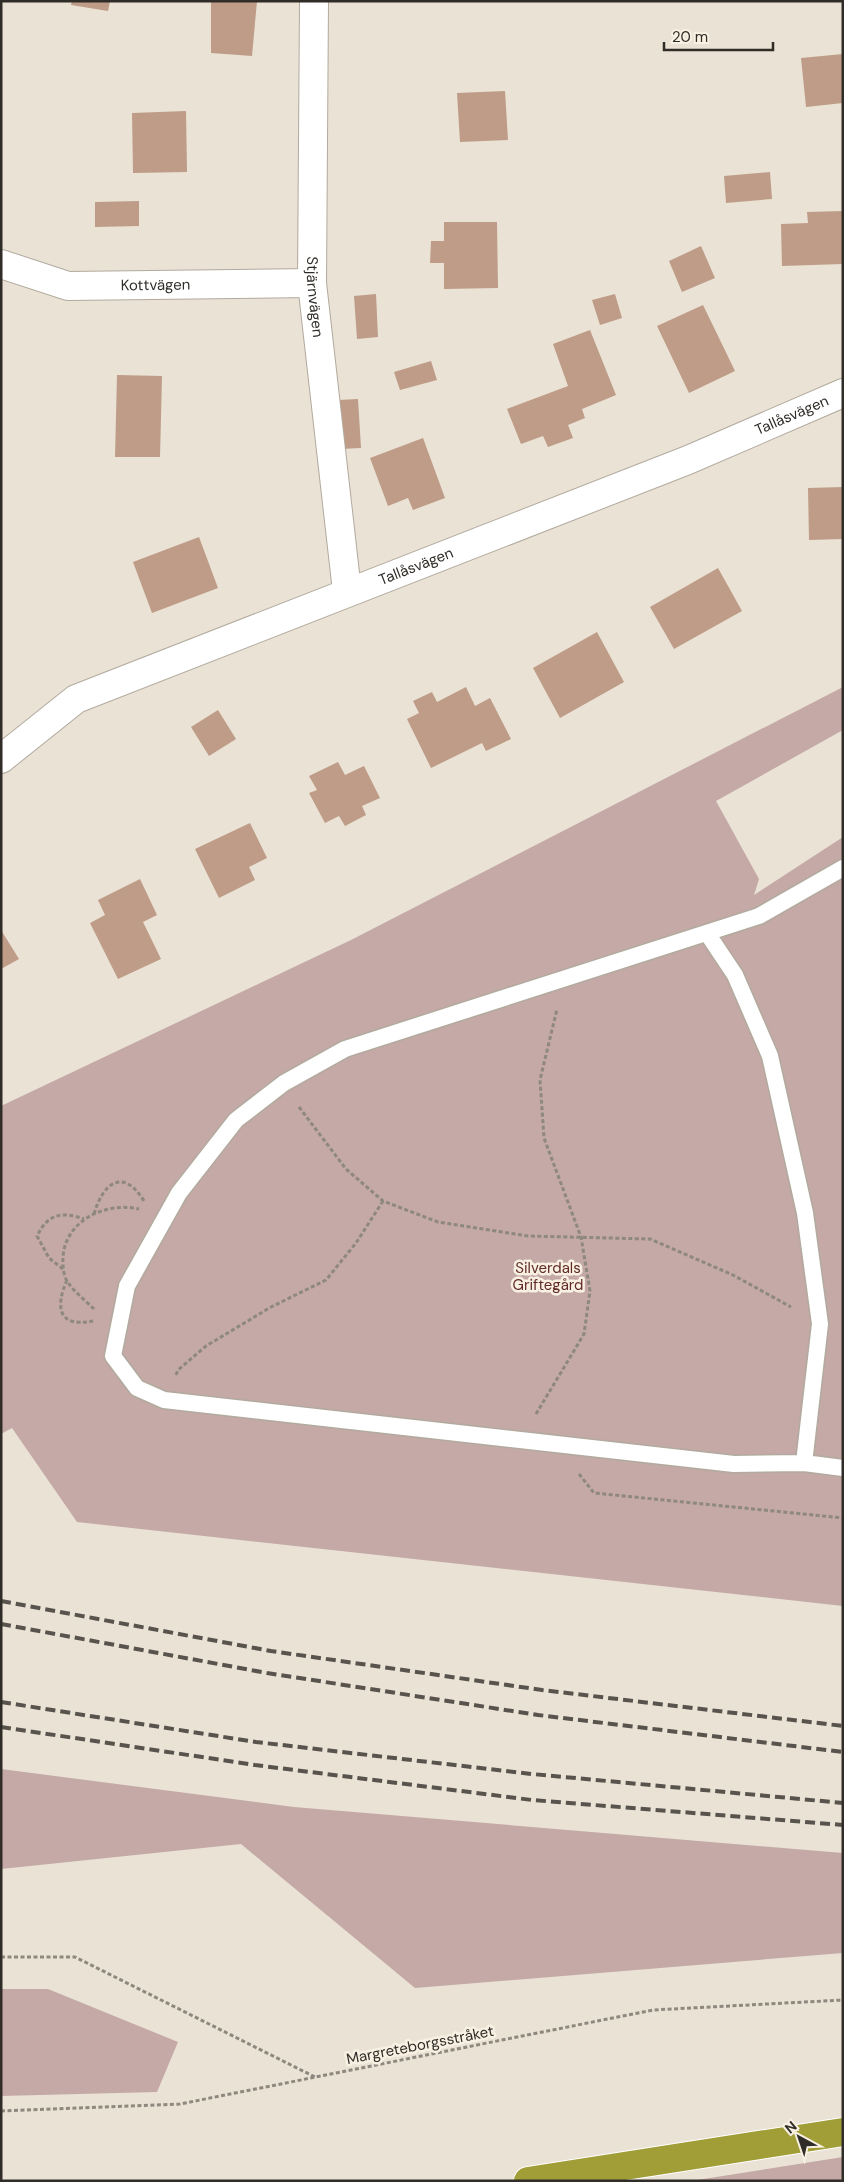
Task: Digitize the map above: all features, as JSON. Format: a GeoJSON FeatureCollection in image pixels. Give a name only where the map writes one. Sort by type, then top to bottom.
{"type":"FeatureCollection","features":[{"type":"Feature","properties":{"kind":"highway"},"geometry":{"type":"LineString","coordinates":[[528,2181],[843,2132]]}},
{"type":"Feature","properties":{"kind":"street","name":"Stjärnvägen"},"geometry":{"type":"LineString","coordinates":[[314,1],[312,283],[347,591]]}},
{"type":"Feature","properties":{"kind":"street","name":"Kottvägen"},"geometry":{"type":"LineString","coordinates":[[1,264],[68,286],[312,283]]}},
{"type":"Feature","properties":{"kind":"street","name":"Tallåsvägen"},"geometry":{"type":"LineString","coordinates":[[1,759],[76,699],[347,591],[688,460],[843,393]]}},
{"type":"Feature","properties":{"kind":"lane"},"geometry":{"type":"LineString","coordinates":[[843,868],[759,916],[345,1050],[284,1083],[236,1120],[180,1193],[158,1215],[114,1320],[113,1356],[137,1388],[164,1400],[734,1464],[804,1464],[843,1468]]}},
{"type":"Feature","properties":{"kind":"lane"},"geometry":{"type":"LineString","coordinates":[[707,933],[735,975],[770,1056],[805,1213],[820,1324],[804,1464]]}},
{"type":"Feature","properties":{"kind":"path"},"geometry":{"type":"LineString","coordinates":[[514,1440],[538,1411],[584,1334],[590,1291],[581,1237],[544,1138],[540,1090],[540,1080],[564,979]]}},
{"type":"Feature","properties":{"kind":"path"},"geometry":{"type":"LineString","coordinates":[[284,1083],[307,1119],[346,1169],[383,1201],[438,1222],[528,1236],[650,1239],[733,1274],[820,1324]]}},
{"type":"Feature","properties":{"kind":"path"},"geometry":{"type":"LineString","coordinates":[[94,1214],[104,1189],[122,1182],[132,1187],[158,1215]]}},
{"type":"Feature","properties":{"kind":"path"},"geometry":{"type":"LineString","coordinates":[[164,1400],[178,1370],[206,1346],[271,1307],[326,1280],[356,1243],[383,1201]]}},
{"type":"Feature","properties":{"kind":"path"},"geometry":{"type":"LineString","coordinates":[[114,1320],[77,1322],[66,1318],[60,1310],[59,1302],[66,1280],[62,1253],[65,1240],[84,1219],[111,1208],[136,1208],[158,1215]]}},
{"type":"Feature","properties":{"kind":"path"},"geometry":{"type":"LineString","coordinates":[[64,1269],[49,1258],[37,1236],[43,1224],[49,1218],[72,1215],[84,1219]]}},
{"type":"Feature","properties":{"kind":"path"},"geometry":{"type":"LineString","coordinates":[[66,1280],[79,1296],[114,1320]]}},
{"type":"Feature","properties":{"kind":"path"},"geometry":{"type":"LineString","coordinates":[[556,1444],[594,1494],[843,1518]]}},
{"type":"Feature","properties":{"kind":"path"},"geometry":{"type":"LineString","coordinates":[[1,1957],[75,1957],[316,2077]]}},
{"type":"Feature","properties":{"kind":"path","name":"Margreteborgsstråket"},"geometry":{"type":"LineString","coordinates":[[1,2111],[180,2104],[653,2010],[843,2000]]}},
{"type":"Feature","properties":{"kind":"green space","name":"Silverdals Griftegård"},"geometry":{"type":"Polygon","coordinates":[[[843,687],[843,730],[716,801],[759,879],[754,895],[843,837],[843,1606],[77,1522],[12,1428],[1,1434],[1,1106],[351,940],[843,687]]]}},
{"type":"Feature","properties":{"kind":"green space"},"geometry":{"type":"Polygon","coordinates":[[[1,1769],[294,1807],[843,1853],[843,1953],[415,1988],[241,1844],[1,1869],[1,1769]]]}},
{"type":"Feature","properties":{"kind":"green space"},"geometry":{"type":"Polygon","coordinates":[[[1,1989],[48,1989],[178,2042],[157,2092],[1,2096],[1,1989]]]}},
{"type":"Feature","properties":{"kind":"green space"},"geometry":{"type":"Polygon","coordinates":[[[843,2157],[843,2181],[691,2181],[843,2157]]]}},
{"type":"Feature","properties":{"kind":"building"},"geometry":{"type":"Polygon","coordinates":[[[72,1],[110,1],[108,11],[71,5],[72,1]]]}},
{"type":"Feature","properties":{"kind":"building"},"geometry":{"type":"Polygon","coordinates":[[[211,1],[257,1],[252,56],[211,53],[211,1]]]}},
{"type":"Feature","properties":{"kind":"building"},"geometry":{"type":"Polygon","coordinates":[[[843,54],[843,103],[806,107],[801,58],[843,54]]]}},
{"type":"Feature","properties":{"kind":"building"},"geometry":{"type":"Polygon","coordinates":[[[505,91],[508,140],[460,142],[457,93],[505,91]]]}},
{"type":"Feature","properties":{"kind":"building"},"geometry":{"type":"Polygon","coordinates":[[[186,111],[187,172],[133,173],[132,113],[186,111]]]}},
{"type":"Feature","properties":{"kind":"building"},"geometry":{"type":"Polygon","coordinates":[[[770,172],[772,199],[726,203],[724,176],[770,172]]]}},
{"type":"Feature","properties":{"kind":"building"},"geometry":{"type":"Polygon","coordinates":[[[139,201],[139,226],[95,227],[95,202],[139,201]]]}},
{"type":"Feature","properties":{"kind":"building"},"geometry":{"type":"Polygon","coordinates":[[[843,211],[843,264],[782,266],[781,224],[808,223],[807,212],[843,211]]]}},
{"type":"Feature","properties":{"kind":"building"},"geometry":{"type":"Polygon","coordinates":[[[444,222],[497,222],[498,288],[444,289],[444,263],[430,263],[431,241],[444,241],[444,222]]]}},
{"type":"Feature","properties":{"kind":"building"},"geometry":{"type":"Polygon","coordinates":[[[701,246],[715,278],[682,292],[669,261],[701,246]]]}},
{"type":"Feature","properties":{"kind":"building"},"geometry":{"type":"Polygon","coordinates":[[[376,294],[378,337],[357,339],[354,296],[376,294]]]}},
{"type":"Feature","properties":{"kind":"building"},"geometry":{"type":"Polygon","coordinates":[[[615,294],[622,318],[600,325],[592,300],[615,294]]]}},
{"type":"Feature","properties":{"kind":"building"},"geometry":{"type":"Polygon","coordinates":[[[703,305],[735,371],[689,393],[657,326],[703,305]]]}},
{"type":"Feature","properties":{"kind":"building"},"geometry":{"type":"Polygon","coordinates":[[[590,330],[616,395],[582,409],[585,418],[568,425],[573,438],[548,447],[543,436],[521,444],[507,409],[568,386],[553,344],[590,330]]]}},
{"type":"Feature","properties":{"kind":"building"},"geometry":{"type":"Polygon","coordinates":[[[431,361],[437,380],[400,390],[394,372],[431,361]]]}},
{"type":"Feature","properties":{"kind":"building"},"geometry":{"type":"Polygon","coordinates":[[[117,375],[162,376],[160,457],[115,457],[117,375]]]}},
{"type":"Feature","properties":{"kind":"building"},"geometry":{"type":"Polygon","coordinates":[[[358,399],[361,448],[341,449],[338,400],[358,399]]]}},
{"type":"Feature","properties":{"kind":"building"},"geometry":{"type":"Polygon","coordinates":[[[423,438],[445,498],[413,510],[408,498],[388,506],[370,458],[423,438]]]}},
{"type":"Feature","properties":{"kind":"building"},"geometry":{"type":"Polygon","coordinates":[[[843,487],[843,539],[809,540],[808,488],[843,487]]]}},
{"type":"Feature","properties":{"kind":"building"},"geometry":{"type":"Polygon","coordinates":[[[199,537],[218,588],[152,613],[133,562],[199,537]]]}},
{"type":"Feature","properties":{"kind":"building"},"geometry":{"type":"Polygon","coordinates":[[[718,568],[742,611],[674,649],[650,607],[718,568]]]}},
{"type":"Feature","properties":{"kind":"building"},"geometry":{"type":"Polygon","coordinates":[[[597,632],[624,682],[560,718],[533,668],[597,632]]]}},
{"type":"Feature","properties":{"kind":"building"},"geometry":{"type":"Polygon","coordinates":[[[466,687],[475,706],[490,698],[511,739],[486,751],[482,743],[431,768],[407,719],[419,713],[413,701],[432,692],[437,702],[466,687]]]}},
{"type":"Feature","properties":{"kind":"building"},"geometry":{"type":"Polygon","coordinates":[[[218,710],[236,739],[209,756],[191,727],[218,710]]]}},
{"type":"Feature","properties":{"kind":"building"},"geometry":{"type":"Polygon","coordinates":[[[338,762],[345,775],[364,766],[380,798],[362,806],[366,815],[345,826],[339,816],[325,823],[309,793],[317,790],[309,776],[338,762]]]}},
{"type":"Feature","properties":{"kind":"building"},"geometry":{"type":"Polygon","coordinates":[[[250,823],[267,858],[249,867],[255,880],[219,898],[195,849],[250,823]]]}},
{"type":"Feature","properties":{"kind":"building"},"geometry":{"type":"Polygon","coordinates":[[[140,879],[157,915],[143,922],[161,959],[118,979],[90,923],[105,915],[98,900],[140,879]]]}},
{"type":"Feature","properties":{"kind":"building"},"geometry":{"type":"Polygon","coordinates":[[[1,930],[19,959],[1,969],[1,930]]]}},
{"type":"Feature","properties":{"kind":"railway"},"geometry":{"type":"LineString","coordinates":[[1,1601],[271,1651],[542,1690],[843,1726]]}},
{"type":"Feature","properties":{"kind":"railway"},"geometry":{"type":"LineString","coordinates":[[1,1624],[267,1673],[538,1715],[843,1752]]}},
{"type":"Feature","properties":{"kind":"railway"},"geometry":{"type":"LineString","coordinates":[[1,1702],[256,1742],[532,1774],[843,1803]]}},
{"type":"Feature","properties":{"kind":"railway"},"geometry":{"type":"LineString","coordinates":[[1,1727],[255,1765],[532,1800],[843,1825]]}}]}
